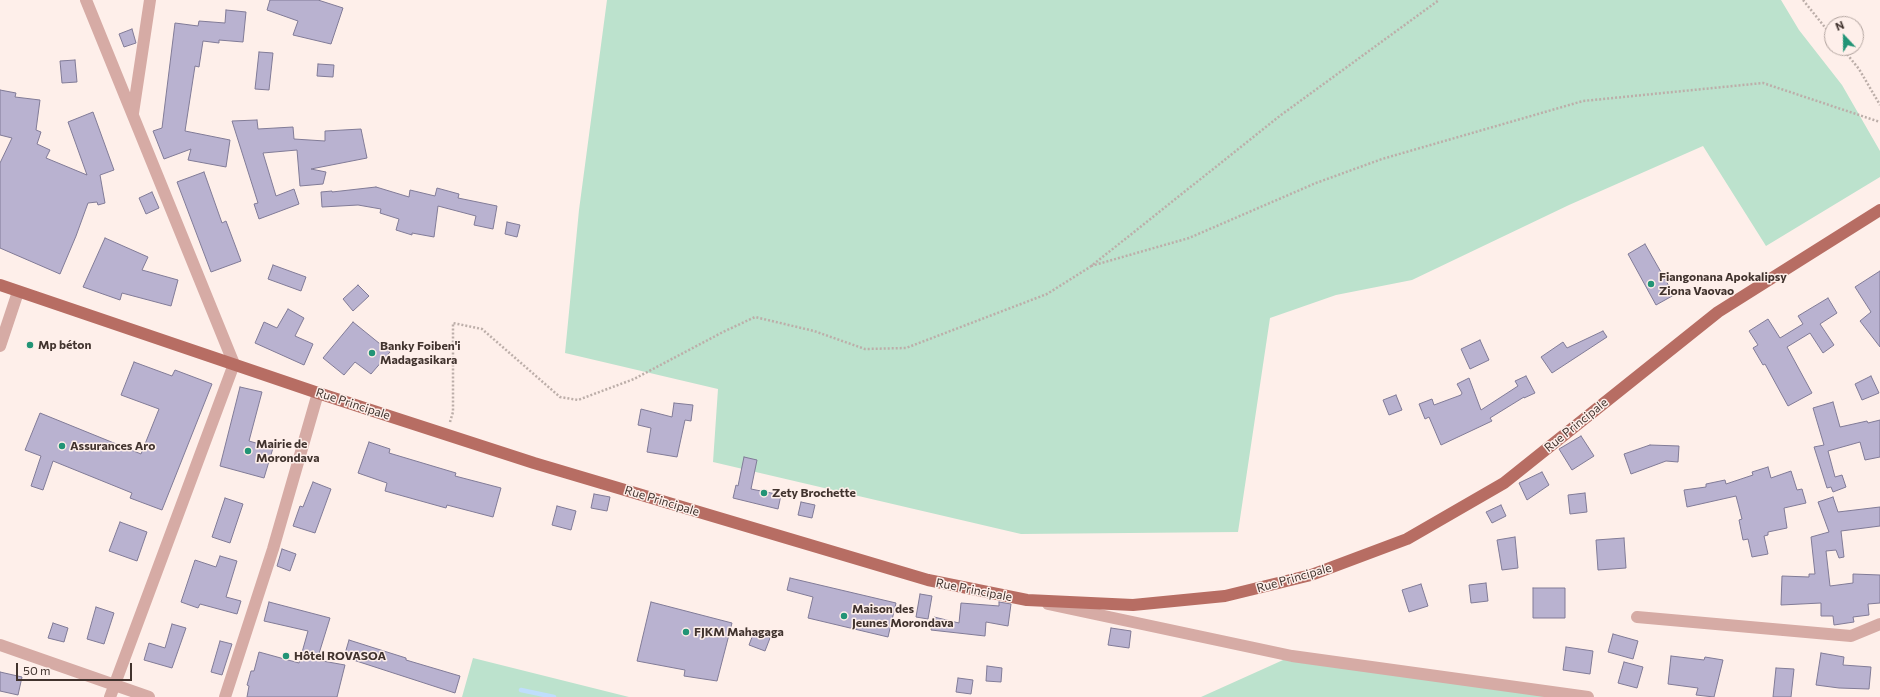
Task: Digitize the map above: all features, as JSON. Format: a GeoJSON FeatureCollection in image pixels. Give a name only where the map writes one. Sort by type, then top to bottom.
{"type":"FeatureCollection","features":[{"type":"Feature","properties":{"kind":"main road","name":"Rue Principale"},"geometry":{"type":"LineString","coordinates":[[0,285],[318,393],[534,463],[928,580],[1027,600],[1133,605],[1226,596],[1311,576],[1407,539],[1504,483],[1718,312],[1880,210]]}},
{"type":"Feature","properties":{"kind":"street"},"geometry":{"type":"LineString","coordinates":[[86,0],[234,364],[110,697]]}},
{"type":"Feature","properties":{"kind":"street"},"geometry":{"type":"LineString","coordinates":[[133,115],[150,0]]}},
{"type":"Feature","properties":{"kind":"street"},"geometry":{"type":"LineString","coordinates":[[0,346],[18,292]]}},
{"type":"Feature","properties":{"kind":"street"},"geometry":{"type":"LineString","coordinates":[[225,697],[273,549],[318,393]]}},
{"type":"Feature","properties":{"kind":"street"},"geometry":{"type":"LineString","coordinates":[[1027,600],[1292,656],[1588,697]]}},
{"type":"Feature","properties":{"kind":"street"},"geometry":{"type":"LineString","coordinates":[[1636,617],[1851,636],[1880,624]]}},
{"type":"Feature","properties":{"kind":"street"},"geometry":{"type":"LineString","coordinates":[[0,645],[149,697]]}},
{"type":"Feature","properties":{"kind":"path"},"geometry":{"type":"LineString","coordinates":[[446,434],[453,412],[453,323],[482,329],[560,398],[578,400],[634,379],[723,332],[755,317],[814,331],[865,349],[906,348],[1046,294],[1090,267],[1281,115],[1438,0]]}},
{"type":"Feature","properties":{"kind":"path"},"geometry":{"type":"LineString","coordinates":[[1803,0],[1824,26]]}},
{"type":"Feature","properties":{"kind":"path"},"geometry":{"type":"LineString","coordinates":[[1848,56],[1859,69],[1880,105]]}},
{"type":"Feature","properties":{"kind":"path"},"geometry":{"type":"LineString","coordinates":[[1090,267],[1189,238],[1316,183],[1382,159],[1583,101],[1763,83],[1880,122]]}},
{"type":"Feature","properties":{"kind":"green space"},"geometry":{"type":"Polygon","coordinates":[[[607,0],[1781,0],[1799,30],[1842,85],[1880,151],[1880,177],[1766,246],[1703,146],[1569,205],[1412,280],[1336,295],[1270,318],[1238,532],[1021,534],[713,462],[718,389],[565,353],[579,210],[607,0]]]}},
{"type":"Feature","properties":{"kind":"green space"},"geometry":{"type":"Polygon","coordinates":[[[1292,656],[1588,697],[1201,697],[1292,656]]]}},
{"type":"Feature","properties":{"kind":"green space"},"geometry":{"type":"Polygon","coordinates":[[[473,658],[629,697],[462,697],[473,658]]]}},
{"type":"Feature","properties":{"kind":"building"},"geometry":{"type":"Polygon","coordinates":[[[270,0],[318,0],[343,8],[331,44],[293,35],[298,21],[267,10],[270,0]]]}},
{"type":"Feature","properties":{"kind":"building"},"geometry":{"type":"Polygon","coordinates":[[[226,10],[246,12],[243,42],[219,40],[219,43],[203,41],[199,67],[195,66],[185,131],[230,140],[226,167],[188,160],[191,149],[164,159],[153,131],[162,128],[175,23],[198,26],[199,21],[225,23],[226,10]]]}},
{"type":"Feature","properties":{"kind":"building"},"geometry":{"type":"Polygon","coordinates":[[[132,29],[136,43],[124,47],[119,34],[132,29]]]}},
{"type":"Feature","properties":{"kind":"building"},"geometry":{"type":"Polygon","coordinates":[[[259,52],[273,53],[269,90],[255,89],[259,52]]]}},
{"type":"Feature","properties":{"kind":"building"},"geometry":{"type":"Polygon","coordinates":[[[75,60],[77,82],[62,83],[60,61],[75,60]]]}},
{"type":"Feature","properties":{"kind":"building"},"geometry":{"type":"Polygon","coordinates":[[[318,64],[334,65],[333,77],[317,76],[318,64]]]}},
{"type":"Feature","properties":{"kind":"building"},"geometry":{"type":"Polygon","coordinates":[[[0,90],[16,93],[15,97],[40,100],[36,130],[41,132],[37,144],[50,150],[46,158],[87,175],[68,122],[93,112],[114,170],[100,175],[105,203],[98,205],[97,202],[88,203],[60,274],[0,248],[0,163],[12,138],[0,135],[0,90]]]}},
{"type":"Feature","properties":{"kind":"building"},"geometry":{"type":"Polygon","coordinates":[[[257,120],[258,129],[293,127],[294,139],[325,141],[325,131],[361,129],[367,158],[311,169],[326,172],[323,184],[300,186],[297,150],[263,153],[276,196],[294,189],[299,204],[259,219],[254,204],[258,203],[232,121],[257,120]]]}},
{"type":"Feature","properties":{"kind":"building"},"geometry":{"type":"Polygon","coordinates":[[[204,172],[222,223],[226,221],[241,261],[211,272],[177,182],[204,172]]]}},
{"type":"Feature","properties":{"kind":"building"},"geometry":{"type":"Polygon","coordinates":[[[376,187],[409,197],[410,190],[435,196],[437,188],[459,194],[458,198],[497,206],[493,229],[474,225],[476,216],[438,206],[434,237],[412,233],[412,235],[396,230],[399,219],[380,213],[381,209],[358,205],[322,207],[321,192],[376,187]]]}},
{"type":"Feature","properties":{"kind":"building"},"geometry":{"type":"Polygon","coordinates":[[[152,192],[159,208],[146,214],[139,198],[152,192]]]}},
{"type":"Feature","properties":{"kind":"building"},"geometry":{"type":"Polygon","coordinates":[[[507,222],[520,225],[517,237],[505,234],[507,222]]]}},
{"type":"Feature","properties":{"kind":"building"},"geometry":{"type":"Polygon","coordinates":[[[105,238],[148,257],[142,270],[178,280],[171,306],[122,293],[120,300],[83,287],[105,238]]]}},
{"type":"Feature","properties":{"kind":"building"},"geometry":{"type":"Polygon","coordinates":[[[1645,244],[1674,295],[1656,305],[1628,254],[1645,244]]]}},
{"type":"Feature","properties":{"kind":"building"},"geometry":{"type":"Polygon","coordinates":[[[273,265],[306,277],[301,291],[268,279],[273,265]]]}},
{"type":"Feature","properties":{"kind":"building"},"geometry":{"type":"Polygon","coordinates":[[[1880,271],[1880,347],[1860,321],[1871,312],[1855,287],[1880,271]]]}},
{"type":"Feature","properties":{"kind":"building"},"geometry":{"type":"Polygon","coordinates":[[[358,285],[369,296],[353,311],[343,299],[358,285]]]}},
{"type":"Feature","properties":{"kind":"building"},"geometry":{"type":"Polygon","coordinates":[[[1828,298],[1837,313],[1820,324],[1834,345],[1823,353],[1810,333],[1787,347],[1812,393],[1788,406],[1765,364],[1763,365],[1753,348],[1758,345],[1749,331],[1768,319],[1780,338],[1803,324],[1798,316],[1828,298]]]}},
{"type":"Feature","properties":{"kind":"building"},"geometry":{"type":"Polygon","coordinates":[[[288,309],[304,318],[295,336],[313,344],[304,365],[255,343],[264,322],[277,328],[288,309]]]}},
{"type":"Feature","properties":{"kind":"building"},"geometry":{"type":"Polygon","coordinates":[[[353,322],[390,352],[371,374],[355,362],[344,375],[323,358],[353,322]]]}},
{"type":"Feature","properties":{"kind":"building"},"geometry":{"type":"Polygon","coordinates":[[[1603,331],[1607,337],[1552,373],[1541,357],[1563,342],[1567,348],[1603,331]]]}},
{"type":"Feature","properties":{"kind":"building"},"geometry":{"type":"Polygon","coordinates":[[[1480,340],[1489,360],[1470,369],[1461,349],[1480,340]]]}},
{"type":"Feature","properties":{"kind":"building"},"geometry":{"type":"Polygon","coordinates":[[[134,362],[172,376],[175,370],[212,384],[162,510],[130,498],[132,493],[53,461],[43,490],[31,486],[41,456],[25,450],[40,413],[141,454],[159,409],[121,395],[134,362]]]}},
{"type":"Feature","properties":{"kind":"building"},"geometry":{"type":"Polygon","coordinates":[[[1526,376],[1535,393],[1524,397],[1490,418],[1492,421],[1441,445],[1429,417],[1425,419],[1419,404],[1432,399],[1434,405],[1461,395],[1462,393],[1457,384],[1469,378],[1481,410],[1518,386],[1515,381],[1526,376]]]}},
{"type":"Feature","properties":{"kind":"building"},"geometry":{"type":"Polygon","coordinates":[[[1871,376],[1879,393],[1862,400],[1855,384],[1871,376]]]}},
{"type":"Feature","properties":{"kind":"building"},"geometry":{"type":"Polygon","coordinates":[[[240,387],[262,392],[249,441],[273,448],[264,478],[220,466],[240,387]]]}},
{"type":"Feature","properties":{"kind":"building"},"geometry":{"type":"Polygon","coordinates":[[[1396,395],[1402,410],[1389,415],[1383,400],[1396,395]]]}},
{"type":"Feature","properties":{"kind":"building"},"geometry":{"type":"Polygon","coordinates":[[[1833,402],[1840,427],[1867,421],[1868,423],[1880,420],[1880,457],[1865,460],[1860,442],[1828,451],[1835,477],[1842,475],[1846,487],[1833,492],[1831,487],[1827,488],[1814,447],[1824,445],[1813,408],[1833,402]]]}},
{"type":"Feature","properties":{"kind":"building"},"geometry":{"type":"Polygon","coordinates":[[[674,403],[693,405],[691,421],[685,420],[677,457],[647,452],[651,428],[638,425],[641,409],[672,417],[674,403]]]}},
{"type":"Feature","properties":{"kind":"building"},"geometry":{"type":"Polygon","coordinates":[[[1581,436],[1594,456],[1572,470],[1559,449],[1581,436]]]}},
{"type":"Feature","properties":{"kind":"building"},"geometry":{"type":"Polygon","coordinates":[[[369,442],[390,449],[389,453],[456,473],[455,476],[501,488],[493,517],[447,505],[446,508],[385,491],[387,483],[358,473],[369,442]]]}},
{"type":"Feature","properties":{"kind":"building"},"geometry":{"type":"Polygon","coordinates":[[[1650,445],[1679,446],[1678,462],[1666,461],[1631,474],[1624,454],[1650,445]]]}},
{"type":"Feature","properties":{"kind":"building"},"geometry":{"type":"Polygon","coordinates":[[[744,457],[757,460],[751,489],[781,495],[778,509],[733,498],[736,485],[738,486],[744,457]]]}},
{"type":"Feature","properties":{"kind":"building"},"geometry":{"type":"Polygon","coordinates":[[[1768,467],[1771,478],[1791,471],[1797,490],[1802,489],[1806,503],[1784,508],[1787,528],[1768,532],[1768,535],[1764,536],[1768,554],[1752,557],[1748,539],[1743,540],[1739,520],[1742,519],[1736,496],[1687,507],[1684,490],[1706,487],[1706,484],[1725,480],[1726,484],[1753,475],[1752,472],[1768,467]]]}},
{"type":"Feature","properties":{"kind":"building"},"geometry":{"type":"Polygon","coordinates":[[[1542,472],[1549,485],[1527,500],[1519,483],[1542,472]]]}},
{"type":"Feature","properties":{"kind":"building"},"geometry":{"type":"Polygon","coordinates":[[[313,482],[331,489],[315,533],[293,526],[300,506],[303,507],[313,482]]]}},
{"type":"Feature","properties":{"kind":"building"},"geometry":{"type":"Polygon","coordinates":[[[1585,493],[1587,512],[1570,514],[1568,495],[1585,493]]]}},
{"type":"Feature","properties":{"kind":"building"},"geometry":{"type":"Polygon","coordinates":[[[594,494],[610,497],[607,511],[591,508],[594,494]]]}},
{"type":"Feature","properties":{"kind":"building"},"geometry":{"type":"Polygon","coordinates":[[[1833,497],[1838,512],[1880,507],[1880,526],[1841,531],[1844,557],[1839,558],[1836,550],[1826,551],[1830,586],[1853,583],[1853,574],[1880,575],[1880,603],[1868,604],[1869,615],[1853,617],[1854,622],[1834,625],[1833,616],[1821,616],[1821,603],[1781,605],[1782,576],[1809,577],[1809,574],[1815,574],[1811,537],[1829,532],[1818,502],[1833,497]]]}},
{"type":"Feature","properties":{"kind":"building"},"geometry":{"type":"Polygon","coordinates":[[[225,498],[243,504],[230,543],[212,537],[225,498]]]}},
{"type":"Feature","properties":{"kind":"building"},"geometry":{"type":"Polygon","coordinates":[[[801,502],[815,505],[812,518],[798,515],[801,502]]]}},
{"type":"Feature","properties":{"kind":"building"},"geometry":{"type":"Polygon","coordinates":[[[1501,505],[1506,516],[1492,523],[1486,512],[1501,505]]]}},
{"type":"Feature","properties":{"kind":"building"},"geometry":{"type":"Polygon","coordinates":[[[557,506],[576,511],[571,530],[552,525],[557,506]]]}},
{"type":"Feature","properties":{"kind":"building"},"geometry":{"type":"Polygon","coordinates":[[[120,522],[147,532],[137,561],[109,551],[120,522]]]}},
{"type":"Feature","properties":{"kind":"building"},"geometry":{"type":"Polygon","coordinates":[[[1515,537],[1518,568],[1502,570],[1497,540],[1515,537]]]}},
{"type":"Feature","properties":{"kind":"building"},"geometry":{"type":"Polygon","coordinates":[[[1624,538],[1626,568],[1598,570],[1596,540],[1624,538]]]}},
{"type":"Feature","properties":{"kind":"building"},"geometry":{"type":"Polygon","coordinates":[[[282,549],[296,554],[290,571],[277,566],[282,549]]]}},
{"type":"Feature","properties":{"kind":"building"},"geometry":{"type":"Polygon","coordinates":[[[220,556],[237,561],[226,597],[241,601],[237,614],[200,604],[198,608],[181,602],[195,560],[216,567],[220,556]]]}},
{"type":"Feature","properties":{"kind":"building"},"geometry":{"type":"Polygon","coordinates":[[[790,578],[896,603],[888,637],[808,618],[813,597],[787,590],[790,578]]]}},
{"type":"Feature","properties":{"kind":"building"},"geometry":{"type":"Polygon","coordinates":[[[1486,583],[1488,601],[1471,603],[1469,585],[1486,583]]]}},
{"type":"Feature","properties":{"kind":"building"},"geometry":{"type":"Polygon","coordinates":[[[1421,584],[1428,606],[1409,612],[1402,590],[1421,584]]]}},
{"type":"Feature","properties":{"kind":"building"},"geometry":{"type":"Polygon","coordinates":[[[1533,588],[1565,588],[1565,618],[1533,618],[1533,588]]]}},
{"type":"Feature","properties":{"kind":"building"},"geometry":{"type":"Polygon","coordinates":[[[920,594],[932,596],[928,619],[916,617],[920,594]]]}},
{"type":"Feature","properties":{"kind":"building"},"geometry":{"type":"Polygon","coordinates":[[[269,602],[330,618],[317,660],[345,665],[337,697],[247,697],[249,686],[247,685],[251,671],[254,671],[259,652],[299,663],[308,631],[264,621],[269,602]]]}},
{"type":"Feature","properties":{"kind":"building","name":"FJKM Mahagaga"},"geometry":{"type":"Polygon","coordinates":[[[651,602],[732,623],[717,681],[684,676],[685,670],[637,661],[651,602]]]}},
{"type":"Feature","properties":{"kind":"building"},"geometry":{"type":"Polygon","coordinates":[[[999,602],[1011,604],[1008,626],[986,622],[985,636],[931,630],[934,617],[959,623],[961,603],[999,606],[999,602]]]}},
{"type":"Feature","properties":{"kind":"building"},"geometry":{"type":"Polygon","coordinates":[[[96,607],[114,613],[104,644],[87,639],[96,607]]]}},
{"type":"Feature","properties":{"kind":"building"},"geometry":{"type":"Polygon","coordinates":[[[53,623],[68,628],[64,642],[48,638],[53,623]]]}},
{"type":"Feature","properties":{"kind":"building"},"geometry":{"type":"Polygon","coordinates":[[[172,624],[186,628],[172,668],[144,660],[149,643],[165,648],[172,624]]]}},
{"type":"Feature","properties":{"kind":"building"},"geometry":{"type":"Polygon","coordinates":[[[1111,628],[1131,631],[1129,648],[1108,645],[1111,628]]]}},
{"type":"Feature","properties":{"kind":"building"},"geometry":{"type":"Polygon","coordinates":[[[754,632],[770,638],[765,651],[749,645],[754,632]]]}},
{"type":"Feature","properties":{"kind":"building"},"geometry":{"type":"Polygon","coordinates":[[[1613,634],[1638,641],[1633,659],[1608,652],[1613,634]]]}},
{"type":"Feature","properties":{"kind":"building"},"geometry":{"type":"Polygon","coordinates":[[[349,640],[406,658],[406,660],[460,676],[455,693],[344,657],[349,640]]]}},
{"type":"Feature","properties":{"kind":"building"},"geometry":{"type":"Polygon","coordinates":[[[220,641],[232,644],[222,675],[211,672],[220,641]]]}},
{"type":"Feature","properties":{"kind":"building"},"geometry":{"type":"Polygon","coordinates":[[[1566,647],[1593,651],[1590,674],[1563,670],[1566,647]]]}},
{"type":"Feature","properties":{"kind":"building"},"geometry":{"type":"Polygon","coordinates":[[[1821,653],[1844,657],[1843,665],[1871,667],[1869,689],[1839,688],[1816,685],[1821,653]]]}},
{"type":"Feature","properties":{"kind":"building"},"geometry":{"type":"Polygon","coordinates":[[[1671,656],[1704,660],[1705,657],[1723,660],[1714,697],[1696,695],[1698,688],[1668,684],[1671,656]]]}},
{"type":"Feature","properties":{"kind":"building"},"geometry":{"type":"Polygon","coordinates":[[[1624,662],[1643,667],[1637,688],[1618,683],[1624,662]]]}},
{"type":"Feature","properties":{"kind":"building"},"geometry":{"type":"Polygon","coordinates":[[[987,666],[1002,668],[1001,682],[986,681],[987,666]]]}},
{"type":"Feature","properties":{"kind":"building"},"geometry":{"type":"Polygon","coordinates":[[[1776,668],[1794,669],[1791,697],[1773,697],[1776,668]]]}},
{"type":"Feature","properties":{"kind":"building"},"geometry":{"type":"Polygon","coordinates":[[[0,672],[22,677],[18,695],[0,691],[0,672]]]}},
{"type":"Feature","properties":{"kind":"building"},"geometry":{"type":"Polygon","coordinates":[[[958,678],[973,680],[971,694],[956,692],[958,678]]]}},
{"type":"Feature","properties":{"kind":"waterway"},"geometry":{"type":"LineString","coordinates":[[521,690],[554,697]]}},
{"type":"Feature","properties":{"kind":"place","name":"Fiangonana Apokalipsy Ziona Vaovao"},"geometry":{"type":"Point","coordinates":[1651,284]}},
{"type":"Feature","properties":{"kind":"place","name":"Mp béton"},"geometry":{"type":"Point","coordinates":[30,345]}},
{"type":"Feature","properties":{"kind":"place","name":"Banky Foiben'i Madagasikara"},"geometry":{"type":"Point","coordinates":[372,353]}},
{"type":"Feature","properties":{"kind":"place","name":"Assurances Aro"},"geometry":{"type":"Point","coordinates":[62,446]}},
{"type":"Feature","properties":{"kind":"place","name":"Mairie de Morondava"},"geometry":{"type":"Point","coordinates":[248,451]}},
{"type":"Feature","properties":{"kind":"place","name":"Zety Brochette"},"geometry":{"type":"Point","coordinates":[764,493]}},
{"type":"Feature","properties":{"kind":"place","name":"Maison des Jeunes Morondava"},"geometry":{"type":"Point","coordinates":[844,616]}},
{"type":"Feature","properties":{"kind":"place","name":"FJKM Mahagaga"},"geometry":{"type":"Point","coordinates":[686,632]}},
{"type":"Feature","properties":{"kind":"place","name":"Hôtel ROVASOA"},"geometry":{"type":"Point","coordinates":[286,656]}}]}
